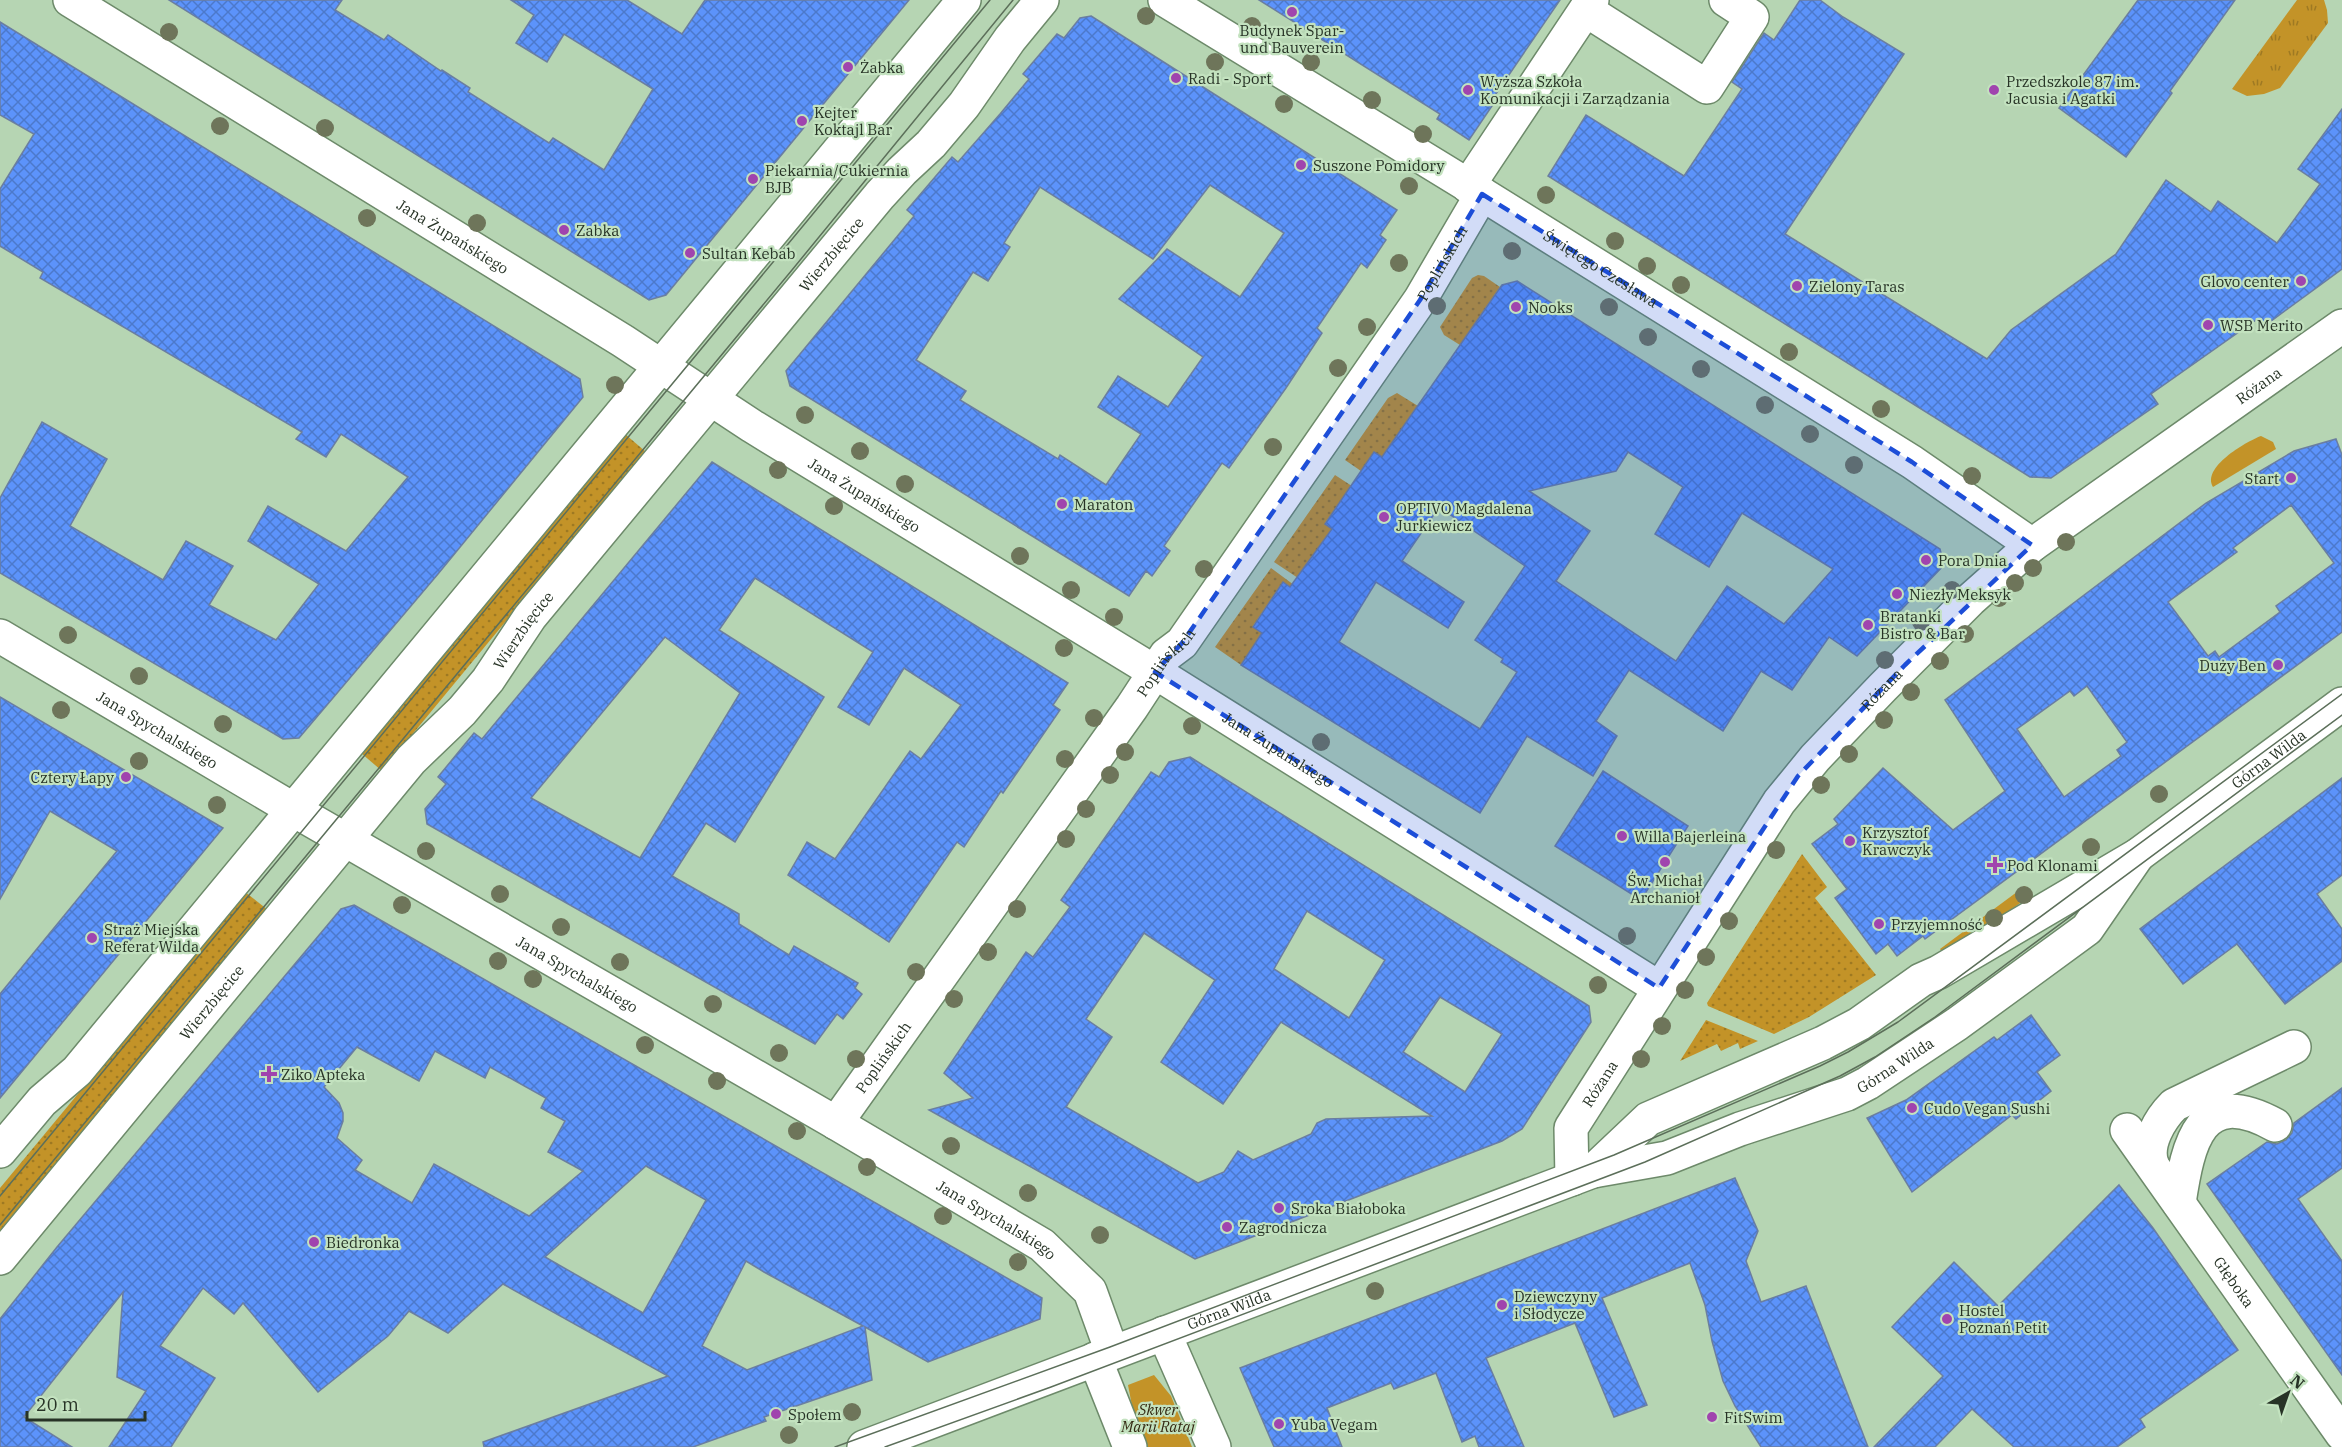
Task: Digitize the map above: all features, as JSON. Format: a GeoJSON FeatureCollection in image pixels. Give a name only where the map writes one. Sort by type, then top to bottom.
{"type":"FeatureCollection","features":[{"type":"Feature","properties":{"kind":"street","name":"Jana Żupańskiego"},"geometry":{"type":"LineString","coordinates":[[70,0],[623,342],[710,400],[1155,672],[1659,988]]}},
{"type":"Feature","properties":{"kind":"street"},"geometry":{"type":"LineString","coordinates":[[0,1151],[42,1101],[77,1071],[964,0]]}},
{"type":"Feature","properties":{"kind":"street"},"geometry":{"type":"LineString","coordinates":[[661,367],[716,329],[990,0]]}},
{"type":"Feature","properties":{"kind":"street","name":"Wierzbięcice"},"geometry":{"type":"LineString","coordinates":[[0,1258],[411,760],[462,711],[488,680],[530,617],[880,195],[931,144],[964,105],[1010,39],[1042,0]]}},
{"type":"Feature","properties":{"kind":"street","name":"Świętego Czesława"},"geometry":{"type":"LineString","coordinates":[[1165,0],[1912,462],[2032,545]]}},
{"type":"Feature","properties":{"kind":"street"},"geometry":{"type":"LineString","coordinates":[[1589,5],[1707,87],[1752,17],[1726,0]]}},
{"type":"Feature","properties":{"kind":"street","name":"Poplińskich"},"geometry":{"type":"LineString","coordinates":[[836,1123],[1166,655],[1182,643],[1420,300],[1475,190],[1589,5]]}},
{"type":"Feature","properties":{"kind":"street","name":"Różana"},"geometry":{"type":"LineString","coordinates":[[1582,1175],[1571,1128],[1779,801],[1798,776],[1921,649],[1996,576],[2032,545],[2342,326]]}},
{"type":"Feature","properties":{"kind":"street","name":"Jana Spychalskiego"},"geometry":{"type":"LineString","coordinates":[[0,636],[1041,1245],[1090,1292],[1103,1356],[1130,1447]]}},
{"type":"Feature","properties":{"kind":"street","name":"Górna Wilda"},"geometry":{"type":"LineString","coordinates":[[1582,1175],[1648,1119],[1791,1059],[1858,1024],[1921,980],[1939,972],[2138,855],[2342,704]]}},
{"type":"Feature","properties":{"kind":"street","name":"Górna Wilda"},"geometry":{"type":"LineString","coordinates":[[864,1447],[1582,1175],[1667,1158],[1740,1129],[1847,1094],[1907,1059],[2087,929],[2138,855]]}},
{"type":"Feature","properties":{"kind":"street"},"geometry":{"type":"LineString","coordinates":[[2152,1164],[2153,1139],[2163,1118],[2174,1105],[2294,1047]]}},
{"type":"Feature","properties":{"kind":"street"},"geometry":{"type":"LineString","coordinates":[[2179,1203],[2188,1151],[2196,1132],[2209,1119],[2225,1113],[2243,1113],[2275,1125]]}},
{"type":"Feature","properties":{"kind":"street","name":"Głęboka"},"geometry":{"type":"LineString","coordinates":[[2127,1130],[2342,1434]]}},
{"type":"Feature","properties":{"kind":"street"},"geometry":{"type":"LineString","coordinates":[[1164,1333],[1215,1447]]}},
{"type":"Feature","properties":{"kind":"highlighted area"},"geometry":{"type":"Polygon","coordinates":[[[1482,194],[1912,462],[2032,545],[1905,665],[1798,776],[1659,988],[1155,672],[1182,643],[1420,300],[1482,194]]]}},
{"type":"Feature","properties":{"kind":"green space"},"geometry":{"type":"Polygon","coordinates":[[[2297,0],[2324,0],[2328,23],[2280,88],[2264,94],[2247,96],[2232,89],[2297,0]]]}},
{"type":"Feature","properties":{"kind":"green space"},"geometry":{"type":"Polygon","coordinates":[[[1478,275],[1484,276],[1500,287],[1460,345],[1444,335],[1440,327],[1472,278],[1478,275]]]}},
{"type":"Feature","properties":{"kind":"green space"},"geometry":{"type":"Polygon","coordinates":[[[1397,393],[1418,406],[1382,457],[1374,453],[1361,471],[1345,460],[1388,398],[1397,393]]]}},
{"type":"Feature","properties":{"kind":"green space"},"geometry":{"type":"Polygon","coordinates":[[[625,434],[646,452],[382,771],[361,753],[625,434]]]}},
{"type":"Feature","properties":{"kind":"green space"},"geometry":{"type":"Polygon","coordinates":[[[2261,436],[2273,442],[2276,449],[2213,487],[2211,480],[2213,472],[2219,464],[2245,444],[2261,436]]]}},
{"type":"Feature","properties":{"kind":"green space"},"geometry":{"type":"Polygon","coordinates":[[[1335,475],[1358,490],[1341,501],[1325,523],[1332,529],[1298,578],[1274,562],[1335,475]]]}},
{"type":"Feature","properties":{"kind":"green space"},"geometry":{"type":"Polygon","coordinates":[[[1271,568],[1294,585],[1292,588],[1283,582],[1253,626],[1262,633],[1241,665],[1215,647],[1271,568]]]}},
{"type":"Feature","properties":{"kind":"green space"},"geometry":{"type":"Polygon","coordinates":[[[1802,854],[1827,887],[1815,898],[1876,975],[1809,1017],[1774,1034],[1708,1006],[1707,1003],[1802,854]]]}},
{"type":"Feature","properties":{"kind":"green space"},"geometry":{"type":"Polygon","coordinates":[[[2025,886],[2031,895],[1946,958],[1940,949],[2025,886]]]}},
{"type":"Feature","properties":{"kind":"green space"},"geometry":{"type":"Polygon","coordinates":[[[245,892],[268,910],[0,1234],[0,1188],[245,892]]]}},
{"type":"Feature","properties":{"kind":"green space"},"geometry":{"type":"Polygon","coordinates":[[[1706,1020],[1758,1041],[1740,1049],[1738,1043],[1721,1051],[1717,1044],[1680,1061],[1706,1020]]]}},
{"type":"Feature","properties":{"kind":"green space","name":"Skwer Marii Rataj"},"geometry":{"type":"Polygon","coordinates":[[[1154,1375],[1171,1396],[1192,1447],[1148,1447],[1133,1411],[1128,1385],[1154,1375]]]}},
{"type":"Feature","properties":{"kind":"building"},"geometry":{"type":"Polygon","coordinates":[[[169,0],[342,0],[335,10],[384,40],[388,35],[470,88],[468,92],[549,143],[553,138],[604,170],[653,89],[564,34],[547,62],[516,43],[534,15],[511,0],[627,0],[682,34],[705,0],[909,0],[666,295],[649,300],[169,0]]]}},
{"type":"Feature","properties":{"kind":"building"},"geometry":{"type":"Polygon","coordinates":[[[1259,0],[1560,0],[1489,104],[1492,106],[1469,140],[1437,119],[1440,114],[1259,0]]]}},
{"type":"Feature","properties":{"kind":"building"},"geometry":{"type":"Polygon","coordinates":[[[1800,0],[1820,0],[1843,17],[1904,54],[1785,234],[1987,359],[2011,330],[2116,254],[2166,180],[2211,212],[2218,201],[2277,243],[2320,184],[2298,169],[2342,109],[2342,269],[2263,327],[2256,320],[2151,394],[2158,404],[2051,478],[2030,477],[1548,176],[1586,115],[1684,176],[1742,89],[1732,82],[1764,33],[1774,40],[1800,0]]]}},
{"type":"Feature","properties":{"kind":"building"},"geometry":{"type":"Polygon","coordinates":[[[2138,0],[2235,0],[2126,157],[2059,108],[2138,0]]]}},
{"type":"Feature","properties":{"kind":"building"},"geometry":{"type":"Polygon","coordinates":[[[1091,16],[1397,210],[1380,235],[1386,240],[1367,268],[1361,263],[1317,328],[1322,333],[1286,388],[1229,468],[1222,463],[1164,546],[1170,551],[1152,576],[1146,571],[1129,596],[790,386],[786,371],[914,216],[907,210],[952,157],[958,162],[1000,114],[1029,79],[1023,74],[1057,34],[1064,38],[1080,18],[1091,16]],[[1210,185],[1153,259],[1040,187],[1004,243],[1010,247],[988,281],[973,272],[916,360],[966,391],[960,400],[1058,459],[1060,455],[1106,485],[1141,434],[1098,407],[1118,376],[1168,407],[1203,357],[1119,299],[1167,249],[1240,297],[1284,233],[1210,185]]]}},
{"type":"Feature","properties":{"kind":"building"},"geometry":{"type":"Polygon","coordinates":[[[0,22],[580,379],[583,397],[438,574],[299,738],[283,739],[0,573],[0,498],[42,422],[107,459],[70,526],[163,580],[186,541],[233,566],[209,605],[276,640],[319,584],[248,541],[268,506],[346,551],[408,477],[341,434],[326,457],[296,439],[302,432],[40,278],[43,272],[0,246],[0,189],[34,134],[0,115],[0,22]]]}},
{"type":"Feature","properties":{"kind":"building"},"geometry":{"type":"Polygon","coordinates":[[[1517,281],[1940,549],[1944,565],[1857,656],[1829,637],[1792,690],[1761,671],[1723,731],[1629,670],[1596,721],[1617,736],[1593,776],[1527,736],[1480,813],[1241,665],[1262,633],[1253,627],[1283,582],[1290,587],[1332,529],[1325,524],[1374,452],[1382,457],[1502,285],[1517,281]],[[1628,452],[1616,471],[1529,491],[1590,531],[1556,581],[1676,661],[1727,586],[1784,624],[1833,569],[1742,513],[1709,567],[1655,534],[1683,487],[1628,452]],[[1439,507],[1402,561],[1464,602],[1448,628],[1376,582],[1339,642],[1480,729],[1517,672],[1501,662],[1503,659],[1475,640],[1525,566],[1439,507]]]}},
{"type":"Feature","properties":{"kind":"building"},"geometry":{"type":"Polygon","coordinates":[[[2336,439],[2342,455],[2342,632],[1925,939],[1923,936],[1897,956],[1888,944],[1876,954],[1835,898],[1847,889],[1812,844],[1838,824],[1834,819],[1883,768],[1953,830],[2005,791],[1945,700],[2206,503],[2294,451],[2336,439]],[[2291,505],[2233,548],[2237,552],[2168,602],[2208,656],[2215,651],[2219,657],[2280,612],[2276,606],[2334,563],[2291,505]],[[2087,686],[2074,696],[2070,691],[2017,729],[2064,797],[2121,756],[2117,750],[2127,742],[2087,686]]]}},
{"type":"Feature","properties":{"kind":"building"},"geometry":{"type":"Polygon","coordinates":[[[712,462],[1068,683],[1053,705],[1060,710],[1003,793],[1001,791],[964,847],[957,842],[889,942],[788,875],[807,842],[835,859],[910,751],[921,759],[961,705],[904,668],[869,725],[838,707],[873,652],[755,578],[719,630],[824,697],[735,842],[706,823],[672,876],[739,914],[739,924],[789,955],[794,946],[858,983],[855,988],[862,994],[843,1019],[837,1014],[815,1044],[427,824],[425,809],[446,784],[438,777],[474,733],[482,739],[712,462]],[[665,637],[531,798],[640,858],[740,693],[665,637]]]}},
{"type":"Feature","properties":{"kind":"building"},"geometry":{"type":"Polygon","coordinates":[[[0,697],[223,828],[0,1098],[0,994],[117,851],[50,811],[0,899],[0,697]]]}},
{"type":"Feature","properties":{"kind":"building"},"geometry":{"type":"Polygon","coordinates":[[[1190,757],[1589,1006],[1591,1022],[1522,1129],[1502,1141],[1195,1259],[929,1110],[973,1098],[944,1073],[1026,952],[1033,957],[1070,907],[1061,900],[1151,772],[1159,777],[1169,762],[1190,757]],[[1307,911],[1274,969],[1349,1018],[1385,960],[1307,911]],[[1144,933],[1086,1019],[1112,1037],[1066,1107],[1198,1183],[1224,1172],[1238,1151],[1253,1160],[1311,1134],[1317,1123],[1326,1119],[1432,1116],[1281,1022],[1223,1104],[1161,1062],[1215,980],[1144,933]],[[1440,997],[1403,1052],[1465,1092],[1502,1034],[1440,997]]]}},
{"type":"Feature","properties":{"kind":"building","name":"Willa Bajerleina"},"geometry":{"type":"Polygon","coordinates":[[[1603,771],[1688,826],[1641,900],[1555,846],[1603,771]]]}},
{"type":"Feature","properties":{"kind":"building"},"geometry":{"type":"Polygon","coordinates":[[[2342,778],[2342,875],[2317,894],[2342,929],[2342,961],[2285,1004],[2237,944],[2183,984],[2140,929],[2342,778]]]}},
{"type":"Feature","properties":{"kind":"building"},"geometry":{"type":"Polygon","coordinates":[[[354,905],[1042,1298],[1040,1319],[928,1362],[865,1327],[872,1380],[764,1417],[766,1421],[693,1447],[484,1447],[483,1442],[668,1376],[503,1284],[448,1333],[409,1311],[388,1336],[318,1392],[243,1303],[234,1314],[203,1288],[160,1346],[215,1378],[171,1447],[109,1447],[146,1391],[117,1377],[123,1292],[24,1417],[72,1447],[0,1447],[0,1319],[57,1247],[341,909],[354,905]],[[357,1047],[324,1087],[339,1103],[343,1113],[343,1121],[337,1138],[362,1160],[355,1170],[412,1203],[434,1164],[529,1216],[583,1171],[548,1152],[565,1121],[541,1108],[546,1098],[490,1067],[485,1078],[435,1051],[419,1081],[357,1047]],[[646,1166],[545,1257],[643,1313],[706,1200],[646,1166]],[[746,1261],[702,1346],[747,1370],[863,1326],[746,1261]]]}},
{"type":"Feature","properties":{"kind":"building"},"geometry":{"type":"Polygon","coordinates":[[[2031,1015],[2060,1055],[2037,1072],[2051,1091],[2016,1119],[2012,1115],[1912,1192],[1867,1118],[1906,1100],[1994,1037],[1997,1040],[2031,1015]]]}},
{"type":"Feature","properties":{"kind":"building"},"geometry":{"type":"Polygon","coordinates":[[[2342,1088],[2342,1168],[2298,1199],[2342,1261],[2342,1375],[2207,1184],[2267,1142],[2277,1144],[2286,1140],[2292,1133],[2294,1123],[2342,1088]]]}},
{"type":"Feature","properties":{"kind":"building"},"geometry":{"type":"Polygon","coordinates":[[[1735,1178],[1758,1231],[1746,1261],[1761,1302],[1806,1286],[1868,1447],[1761,1447],[1735,1406],[1723,1381],[1705,1305],[1690,1263],[1602,1298],[1647,1405],[1614,1417],[1575,1323],[1486,1358],[1524,1447],[1479,1447],[1475,1436],[1462,1442],[1436,1373],[1394,1389],[1391,1383],[1327,1408],[1342,1447],[1274,1447],[1240,1368],[1735,1178]]]}},
{"type":"Feature","properties":{"kind":"building"},"geometry":{"type":"Polygon","coordinates":[[[2119,1185],[2153,1228],[2238,1350],[2140,1419],[2145,1427],[2117,1447],[2014,1447],[1972,1409],[1935,1447],[1874,1447],[1943,1376],[1892,1327],[1954,1262],[1998,1306],[2119,1185]]]}},
{"type":"Feature","properties":{"kind":"tram line"},"geometry":{"type":"LineString","coordinates":[[0,1196],[990,0]]}},
{"type":"Feature","properties":{"kind":"tram line"},"geometry":{"type":"LineString","coordinates":[[0,1225],[1013,0]]}},
{"type":"Feature","properties":{"kind":"tram line"},"geometry":{"type":"LineString","coordinates":[[835,1447],[1110,1347],[1614,1155],[1820,1066],[1898,1022],[2342,694]]}},
{"type":"Feature","properties":{"kind":"tram line"},"geometry":{"type":"LineString","coordinates":[[885,1447],[1051,1387],[1645,1162],[1840,1076],[1875,1057],[1935,1017],[2342,715]]}},
{"type":"Feature","properties":{"kind":"place","name":"Budynek Spar- und Bauverein"},"geometry":{"type":"Point","coordinates":[1292,12]}},
{"type":"Feature","properties":{"kind":"place","name":"Żabka"},"geometry":{"type":"Point","coordinates":[848,67]}},
{"type":"Feature","properties":{"kind":"place","name":"Radi - Sport"},"geometry":{"type":"Point","coordinates":[1176,78]}},
{"type":"Feature","properties":{"kind":"place","name":"Wyższa Szkoła Komunikacji i Zarządzania"},"geometry":{"type":"Point","coordinates":[1468,90]}},
{"type":"Feature","properties":{"kind":"place","name":"Przedszkole 87 im. Jacusia i Agatki"},"geometry":{"type":"Point","coordinates":[1994,90]}},
{"type":"Feature","properties":{"kind":"place","name":"Kejter Koktajl Bar"},"geometry":{"type":"Point","coordinates":[802,121]}},
{"type":"Feature","properties":{"kind":"place","name":"Suszone Pomidory"},"geometry":{"type":"Point","coordinates":[1301,165]}},
{"type":"Feature","properties":{"kind":"place","name":"Piekarnia/Cukiernia BJB"},"geometry":{"type":"Point","coordinates":[753,179]}},
{"type":"Feature","properties":{"kind":"place","name":"Zabka"},"geometry":{"type":"Point","coordinates":[564,230]}},
{"type":"Feature","properties":{"kind":"place","name":"Sultan Kebab"},"geometry":{"type":"Point","coordinates":[690,253]}},
{"type":"Feature","properties":{"kind":"place","name":"Glovo center"},"geometry":{"type":"Point","coordinates":[2301,281]}},
{"type":"Feature","properties":{"kind":"place","name":"Zielony Taras"},"geometry":{"type":"Point","coordinates":[1797,286]}},
{"type":"Feature","properties":{"kind":"place","name":"Nooks"},"geometry":{"type":"Point","coordinates":[1516,307]}},
{"type":"Feature","properties":{"kind":"place","name":"WSB Merito"},"geometry":{"type":"Point","coordinates":[2208,325]}},
{"type":"Feature","properties":{"kind":"place","name":"Start"},"geometry":{"type":"Point","coordinates":[2291,478]}},
{"type":"Feature","properties":{"kind":"place","name":"Maraton"},"geometry":{"type":"Point","coordinates":[1062,504]}},
{"type":"Feature","properties":{"kind":"place","name":"OPTIVO Magdalena Jurkiewicz"},"geometry":{"type":"Point","coordinates":[1384,517]}},
{"type":"Feature","properties":{"kind":"place","name":"Pora Dnia"},"geometry":{"type":"Point","coordinates":[1926,560]}},
{"type":"Feature","properties":{"kind":"place","name":"Niezły Meksyk"},"geometry":{"type":"Point","coordinates":[1897,594]}},
{"type":"Feature","properties":{"kind":"place","name":"Bratanki Bistro & Bar"},"geometry":{"type":"Point","coordinates":[1868,625]}},
{"type":"Feature","properties":{"kind":"place","name":"Duży Ben"},"geometry":{"type":"Point","coordinates":[2278,665]}},
{"type":"Feature","properties":{"kind":"place","name":"Cztery Łapy"},"geometry":{"type":"Point","coordinates":[126,777]}},
{"type":"Feature","properties":{"kind":"place","name":"Willa Bajerleina"},"geometry":{"type":"Point","coordinates":[1622,836]}},
{"type":"Feature","properties":{"kind":"place","name":"Krzysztof Krawczyk"},"geometry":{"type":"Point","coordinates":[1850,841]}},
{"type":"Feature","properties":{"kind":"place","name":"Św. Michał Archanioł"},"geometry":{"type":"Point","coordinates":[1665,862]}},
{"type":"Feature","properties":{"kind":"place","name":"Pod Klonami"},"geometry":{"type":"Point","coordinates":[1995,865]}},
{"type":"Feature","properties":{"kind":"place","name":"Przyjemność"},"geometry":{"type":"Point","coordinates":[1879,924]}},
{"type":"Feature","properties":{"kind":"place","name":"Straż Miejska Referat Wilda"},"geometry":{"type":"Point","coordinates":[92,938]}},
{"type":"Feature","properties":{"kind":"place","name":"Ziko Apteka"},"geometry":{"type":"Point","coordinates":[269,1074]}},
{"type":"Feature","properties":{"kind":"place","name":"Cudo Vegan Sushi"},"geometry":{"type":"Point","coordinates":[1912,1108]}},
{"type":"Feature","properties":{"kind":"place","name":"Sroka Białoboka"},"geometry":{"type":"Point","coordinates":[1279,1208]}},
{"type":"Feature","properties":{"kind":"place","name":"Zagrodnicza"},"geometry":{"type":"Point","coordinates":[1227,1227]}},
{"type":"Feature","properties":{"kind":"place","name":"Biedronka"},"geometry":{"type":"Point","coordinates":[314,1242]}},
{"type":"Feature","properties":{"kind":"place","name":"Dziewczyny i Słodycze"},"geometry":{"type":"Point","coordinates":[1502,1305]}},
{"type":"Feature","properties":{"kind":"place","name":"Hostel Poznań Petit"},"geometry":{"type":"Point","coordinates":[1947,1319]}},
{"type":"Feature","properties":{"kind":"place","name":"Społem"},"geometry":{"type":"Point","coordinates":[776,1414]}},
{"type":"Feature","properties":{"kind":"place","name":"FitSwim"},"geometry":{"type":"Point","coordinates":[1712,1417]}},
{"type":"Feature","properties":{"kind":"place","name":"Yuba Vegam"},"geometry":{"type":"Point","coordinates":[1279,1424]}}]}
